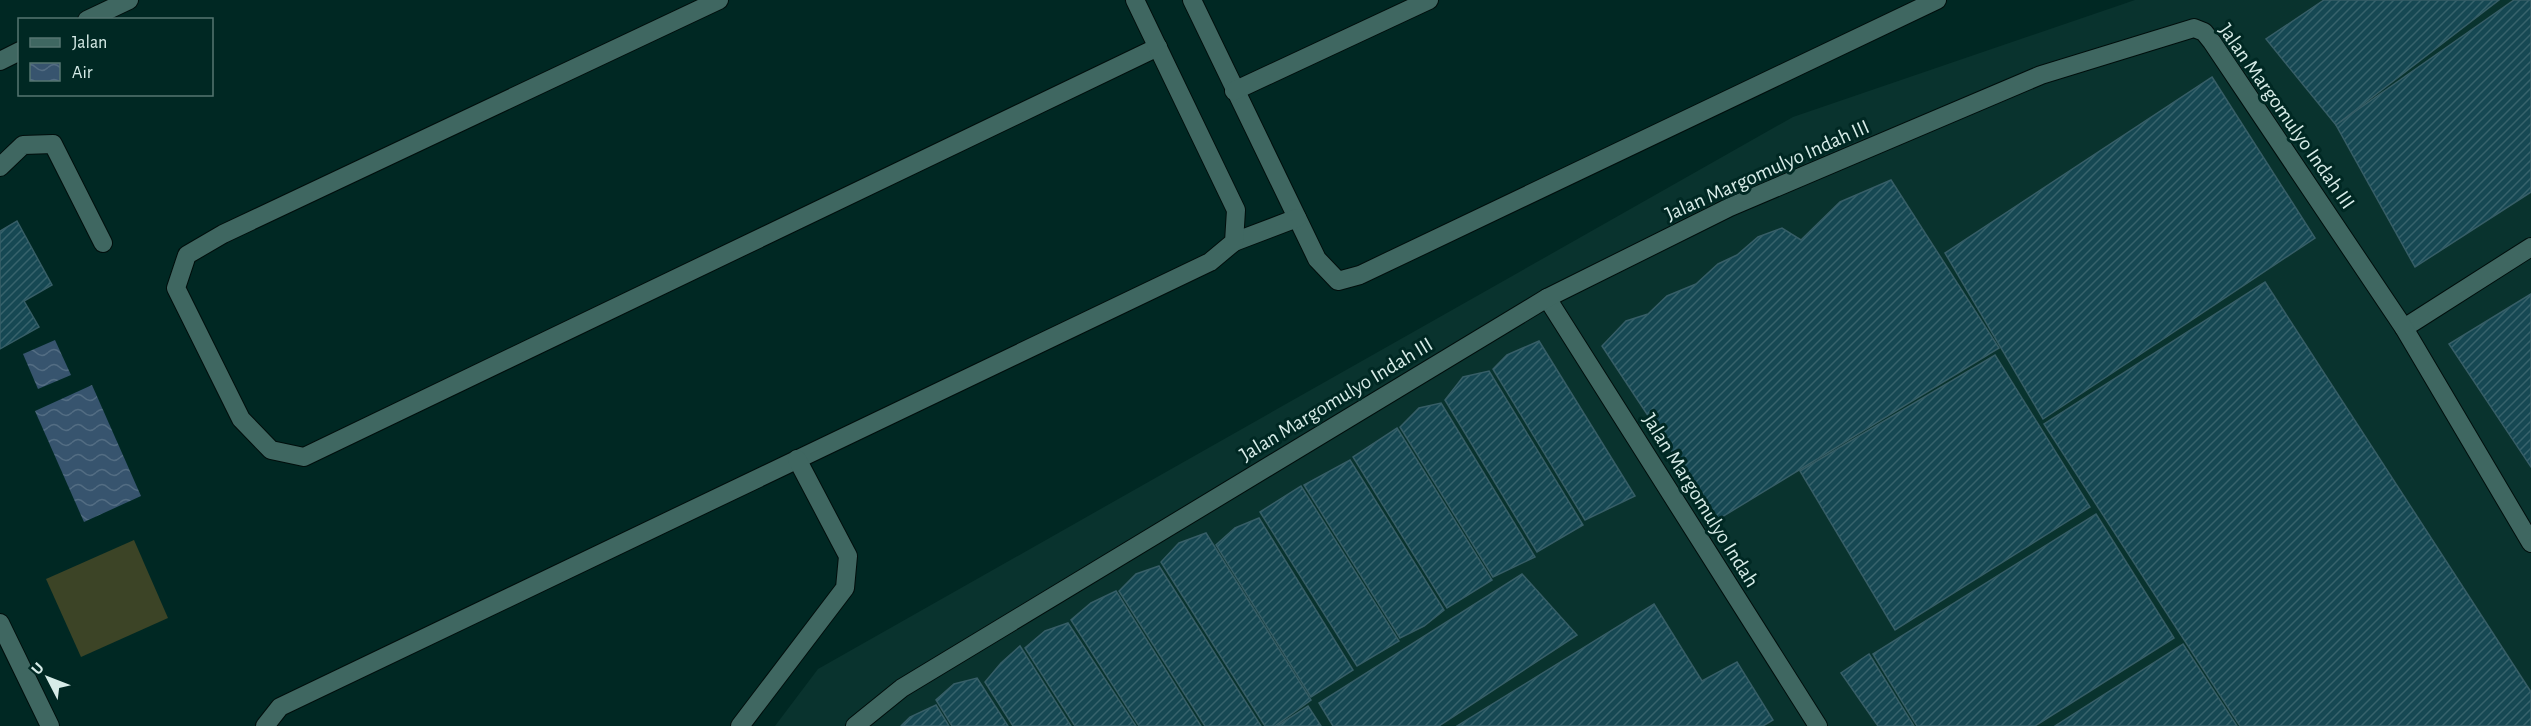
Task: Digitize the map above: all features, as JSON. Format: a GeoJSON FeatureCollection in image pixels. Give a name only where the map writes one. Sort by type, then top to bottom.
{"type":"FeatureCollection","features":[{"type":"Feature","properties":{"kind":"street"},"geometry":{"type":"LineString","coordinates":[[91,18],[129,0]]}},
{"type":"Feature","properties":{"kind":"street"},"geometry":{"type":"LineString","coordinates":[[719,0],[223,234],[187,255],[176,288],[241,419],[271,450],[304,457],[1158,47]]}},
{"type":"Feature","properties":{"kind":"street"},"geometry":{"type":"LineString","coordinates":[[1135,0],[1236,210],[1234,242]]}},
{"type":"Feature","properties":{"kind":"street"},"geometry":{"type":"LineString","coordinates":[[1192,0],[1317,259],[1338,280],[1360,275],[1937,0]]}},
{"type":"Feature","properties":{"kind":"street"},"geometry":{"type":"LineString","coordinates":[[1234,91],[1430,0]]}},
{"type":"Feature","properties":{"kind":"street","name":"Jalan Margomulyo Indah III"},"geometry":{"type":"LineString","coordinates":[[855,726],[902,688],[1547,297],[1731,207],[2041,75],[2194,28],[2204,32],[2212,42],[2404,328],[2531,543]]}},
{"type":"Feature","properties":{"kind":"street"},"geometry":{"type":"LineString","coordinates":[[0,61],[18,52]]}},
{"type":"Feature","properties":{"kind":"street"},"geometry":{"type":"LineString","coordinates":[[4,155],[23,145],[53,144],[103,243]]}},
{"type":"Feature","properties":{"kind":"street"},"geometry":{"type":"LineString","coordinates":[[265,726],[280,707],[1210,262],[1234,242],[1297,218]]}},
{"type":"Feature","properties":{"kind":"street"},"geometry":{"type":"LineString","coordinates":[[2404,328],[2531,248]]}},
{"type":"Feature","properties":{"kind":"street","name":"Jalan Margomulyo Indah"},"geometry":{"type":"LineString","coordinates":[[1547,297],[1818,726]]}},
{"type":"Feature","properties":{"kind":"street"},"geometry":{"type":"LineString","coordinates":[[740,726],[845,588],[848,556],[797,459]]}},
{"type":"Feature","properties":{"kind":"street"},"geometry":{"type":"LineString","coordinates":[[0,623],[50,726]]}},
{"type":"Feature","properties":{"kind":"shaded area"},"geometry":{"type":"Polygon","coordinates":[[[2135,0],[2531,0],[2531,726],[775,726],[818,669],[1793,117],[2135,0]]]}},
{"type":"Feature","properties":{"kind":"green space"},"geometry":{"type":"Polygon","coordinates":[[[134,540],[168,618],[81,657],[46,579],[134,540]]]}},
{"type":"Feature","properties":{"kind":"water"},"geometry":{"type":"Polygon","coordinates":[[[55,340],[71,375],[38,389],[23,354],[55,340]]]}},
{"type":"Feature","properties":{"kind":"water"},"geometry":{"type":"Polygon","coordinates":[[[92,385],[141,496],[84,522],[35,411],[92,385]]]}},
{"type":"Feature","properties":{"kind":"building"},"geometry":{"type":"Polygon","coordinates":[[[2324,0],[2499,0],[2336,125],[2266,39],[2324,0]]]}},
{"type":"Feature","properties":{"kind":"building"},"geometry":{"type":"Polygon","coordinates":[[[2514,0],[2531,0],[2531,192],[2415,267],[2336,125],[2514,0]]]}},
{"type":"Feature","properties":{"kind":"building"},"geometry":{"type":"Polygon","coordinates":[[[2212,77],[2315,238],[2043,419],[1945,253],[2212,77]]]}},
{"type":"Feature","properties":{"kind":"building"},"geometry":{"type":"Polygon","coordinates":[[[1891,180],[1999,348],[1717,520],[1602,346],[1626,321],[1648,314],[1667,296],[1696,284],[1718,264],[1737,255],[1758,237],[1782,228],[1801,240],[1840,202],[1891,180]]]}},
{"type":"Feature","properties":{"kind":"building"},"geometry":{"type":"Polygon","coordinates":[[[17,221],[52,285],[24,301],[39,327],[0,349],[0,231],[17,221]]]}},
{"type":"Feature","properties":{"kind":"building"},"geometry":{"type":"Polygon","coordinates":[[[2265,282],[2531,692],[2531,726],[2240,726],[2044,424],[2265,282]]]}},
{"type":"Feature","properties":{"kind":"building"},"geometry":{"type":"Polygon","coordinates":[[[2531,294],[2531,467],[2449,344],[2531,294]]]}},
{"type":"Feature","properties":{"kind":"building"},"geometry":{"type":"Polygon","coordinates":[[[1539,341],[1635,496],[1585,520],[1493,369],[1507,355],[1539,341]]]}},
{"type":"Feature","properties":{"kind":"building"},"geometry":{"type":"Polygon","coordinates":[[[1995,355],[2090,507],[1895,630],[1800,471],[1995,355]]]}},
{"type":"Feature","properties":{"kind":"building"},"geometry":{"type":"Polygon","coordinates":[[[1489,371],[1583,525],[1537,552],[1445,400],[1463,377],[1489,371]]]}},
{"type":"Feature","properties":{"kind":"building"},"geometry":{"type":"Polygon","coordinates":[[[1441,403],[1535,557],[1493,577],[1400,427],[1419,408],[1441,403]]]}},
{"type":"Feature","properties":{"kind":"building"},"geometry":{"type":"Polygon","coordinates":[[[1397,428],[1492,580],[1447,608],[1353,457],[1397,428]]]}},
{"type":"Feature","properties":{"kind":"building"},"geometry":{"type":"Polygon","coordinates":[[[1350,460],[1444,610],[1424,626],[1400,638],[1304,485],[1350,460]]]}},
{"type":"Feature","properties":{"kind":"building"},"geometry":{"type":"Polygon","coordinates":[[[1301,486],[1399,641],[1357,666],[1260,512],[1301,486]]]}},
{"type":"Feature","properties":{"kind":"building"},"geometry":{"type":"Polygon","coordinates":[[[2096,514],[2174,638],[2035,726],[1917,726],[1873,654],[2096,514]]]}},
{"type":"Feature","properties":{"kind":"building"},"geometry":{"type":"Polygon","coordinates":[[[1259,518],[1353,670],[1311,697],[1216,545],[1235,528],[1259,518]]]}},
{"type":"Feature","properties":{"kind":"building"},"geometry":{"type":"Polygon","coordinates":[[[1206,533],[1311,700],[1275,726],[1265,726],[1161,562],[1179,543],[1206,533]]]}},
{"type":"Feature","properties":{"kind":"building"},"geometry":{"type":"Polygon","coordinates":[[[1159,566],[1261,726],[1205,726],[1119,591],[1136,574],[1159,566]]]}},
{"type":"Feature","properties":{"kind":"building"},"geometry":{"type":"Polygon","coordinates":[[[1522,574],[1577,635],[1439,726],[1333,726],[1319,703],[1522,574]]]}},
{"type":"Feature","properties":{"kind":"building"},"geometry":{"type":"Polygon","coordinates":[[[1116,591],[1201,726],[1139,726],[1071,620],[1091,603],[1116,591]]]}},
{"type":"Feature","properties":{"kind":"building"},"geometry":{"type":"Polygon","coordinates":[[[1654,604],[1702,681],[1737,662],[1773,720],[1763,726],[1457,726],[1654,604]]]}},
{"type":"Feature","properties":{"kind":"building"},"geometry":{"type":"Polygon","coordinates":[[[1068,623],[1136,726],[1075,726],[1025,648],[1045,631],[1068,623]]]}},
{"type":"Feature","properties":{"kind":"building"},"geometry":{"type":"Polygon","coordinates":[[[2183,644],[2237,726],[2055,726],[2183,644]]]}},
{"type":"Feature","properties":{"kind":"building"},"geometry":{"type":"Polygon","coordinates":[[[1020,646],[1071,726],[1013,726],[985,682],[1020,646]]]}},
{"type":"Feature","properties":{"kind":"building"},"geometry":{"type":"Polygon","coordinates":[[[1869,654],[1914,726],[1878,726],[1841,673],[1869,654]]]}},
{"type":"Feature","properties":{"kind":"building"},"geometry":{"type":"Polygon","coordinates":[[[977,678],[1008,726],[952,726],[936,700],[954,684],[977,678]]]}},
{"type":"Feature","properties":{"kind":"building"},"geometry":{"type":"Polygon","coordinates":[[[936,705],[949,726],[901,726],[910,717],[936,705]]]}},
{"type":"Feature","properties":{"kind":"building"},"geometry":{"type":"Polygon","coordinates":[[[1308,706],[1321,726],[1277,726],[1308,706]]]}}]}
